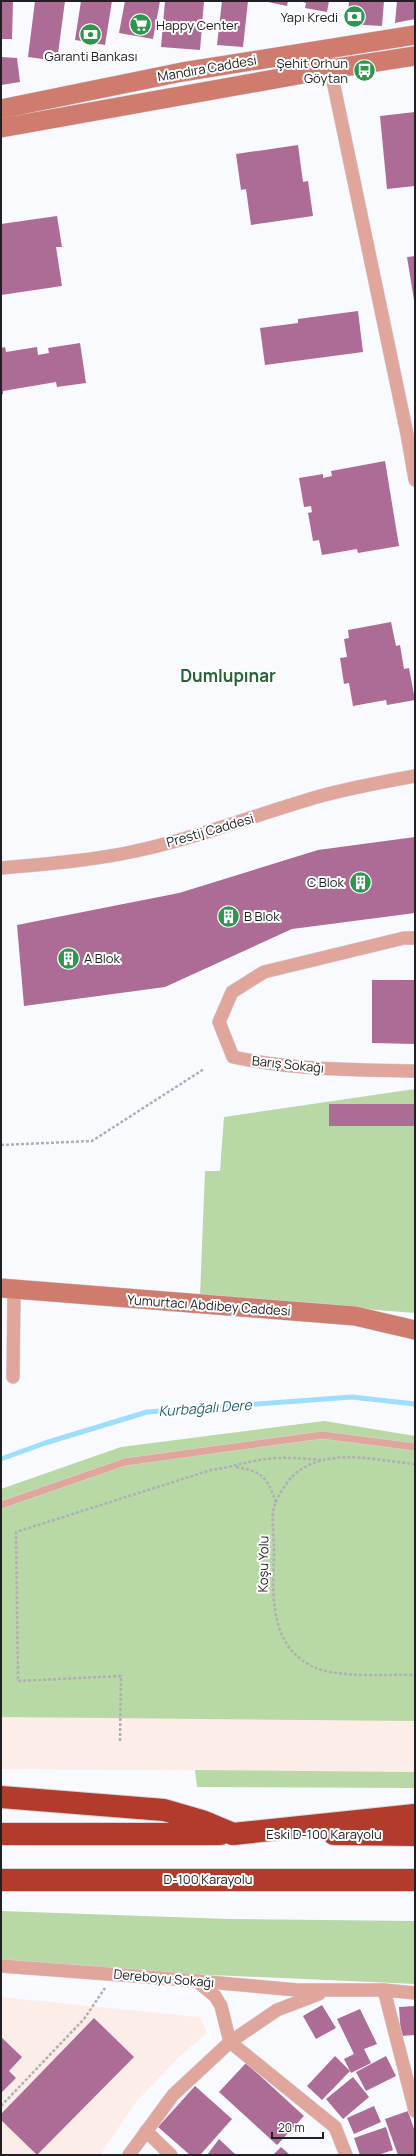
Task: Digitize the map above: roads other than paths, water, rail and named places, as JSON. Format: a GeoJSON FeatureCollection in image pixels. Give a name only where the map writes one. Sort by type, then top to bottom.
{"type":"FeatureCollection","features":[{"type":"Feature","properties":{"kind":"highway"},"geometry":{"type":"LineString","coordinates":[[1,1798],[164,1810],[202,1821],[233,1834]]}},
{"type":"Feature","properties":{"kind":"highway"},"geometry":{"type":"LineString","coordinates":[[1,1834],[233,1834],[353,1820],[415,1815]]}},
{"type":"Feature","properties":{"kind":"highway"},"geometry":{"type":"LineString","coordinates":[[353,1820],[415,1818]]}},
{"type":"Feature","properties":{"kind":"highway","name":"Eski D-100 Karayolu"},"geometry":{"type":"LineString","coordinates":[[233,1834],[415,1835]]}},
{"type":"Feature","properties":{"kind":"highway","name":"D-100 Karayolu"},"geometry":{"type":"LineString","coordinates":[[1,1880],[415,1880]]}},
{"type":"Feature","properties":{"kind":"main road","name":"Mandıra Caddesi"},"geometry":{"type":"LineString","coordinates":[[1,109],[182,72],[415,35]]}},
{"type":"Feature","properties":{"kind":"main road","name":"Mandıra Caddesi"},"geometry":{"type":"LineString","coordinates":[[1,128],[331,69],[415,56]]}},
{"type":"Feature","properties":{"kind":"main road","name":"Yumurtacı Abdibey Caddesi"},"geometry":{"type":"LineString","coordinates":[[8,1289],[355,1316],[415,1330]]}},
{"type":"Feature","properties":{"kind":"main road"},"geometry":{"type":"LineString","coordinates":[[355,1316],[415,1321]]}},
{"type":"Feature","properties":{"kind":"street"},"geometry":{"type":"LineString","coordinates":[[326,48],[411,434],[415,480]]}},
{"type":"Feature","properties":{"kind":"street","name":"Prestij Caddesi"},"geometry":{"type":"LineString","coordinates":[[1,868],[64,862],[130,852],[203,833],[317,797],[368,784],[415,776]]}},
{"type":"Feature","properties":{"kind":"street","name":"Barış Sokağı"},"geometry":{"type":"LineString","coordinates":[[415,938],[404,938],[264,972],[232,992],[219,1022],[233,1057],[270,1065],[355,1070],[415,1071]]}},
{"type":"Feature","properties":{"kind":"street"},"geometry":{"type":"LineString","coordinates":[[8,1289],[13,1377]]}},
{"type":"Feature","properties":{"kind":"street","name":"Dereboyu Sokağı"},"geometry":{"type":"LineString","coordinates":[[1,1966],[327,1992]]}},
{"type":"Feature","properties":{"kind":"street"},"geometry":{"type":"LineString","coordinates":[[197,1981],[215,1996],[221,2006],[230,2042],[335,2127],[346,2155]]}},
{"type":"Feature","properties":{"kind":"street"},"geometry":{"type":"LineString","coordinates":[[384,1990],[415,2111]]}},
{"type":"Feature","properties":{"kind":"street"},"geometry":{"type":"LineString","coordinates":[[129,2155],[173,2095],[230,2042],[277,2010],[327,1992],[384,1990],[415,1993]]}},
{"type":"Feature","properties":{"kind":"street"},"geometry":{"type":"LineString","coordinates":[[146,2131],[171,2155]]}},
{"type":"Feature","properties":{"kind":"lane"},"geometry":{"type":"LineString","coordinates":[[1,1505],[125,1462],[322,1435],[415,1447]]}},
{"type":"Feature","properties":{"kind":"waterway","name":"Kurbağalı Dere"},"geometry":{"type":"LineString","coordinates":[[1,1459],[45,1443],[147,1412],[352,1397],[415,1404]]}},
{"type":"Feature","properties":{"kind":"place","name":"Yapı Kredi"},"geometry":{"type":"Point","coordinates":[354,17]}},
{"type":"Feature","properties":{"kind":"place","name":"Happy Center"},"geometry":{"type":"Point","coordinates":[141,25]}},
{"type":"Feature","properties":{"kind":"place","name":"Garanti Bankası"},"geometry":{"type":"Point","coordinates":[91,34]}},
{"type":"Feature","properties":{"kind":"place","name":"Şehit Orhun Göytan"},"geometry":{"type":"Point","coordinates":[364,70]}},
{"type":"Feature","properties":{"kind":"place","name":"C Blok"},"geometry":{"type":"Point","coordinates":[360,882]}},
{"type":"Feature","properties":{"kind":"place","name":"B Blok"},"geometry":{"type":"Point","coordinates":[229,916]}},
{"type":"Feature","properties":{"kind":"place","name":"A Blok"},"geometry":{"type":"Point","coordinates":[69,958]}},
{"type":"Feature","properties":{"kind":"district","name":"Dumlupınar"},"geometry":{"type":"Point","coordinates":[228,676]}}]}
